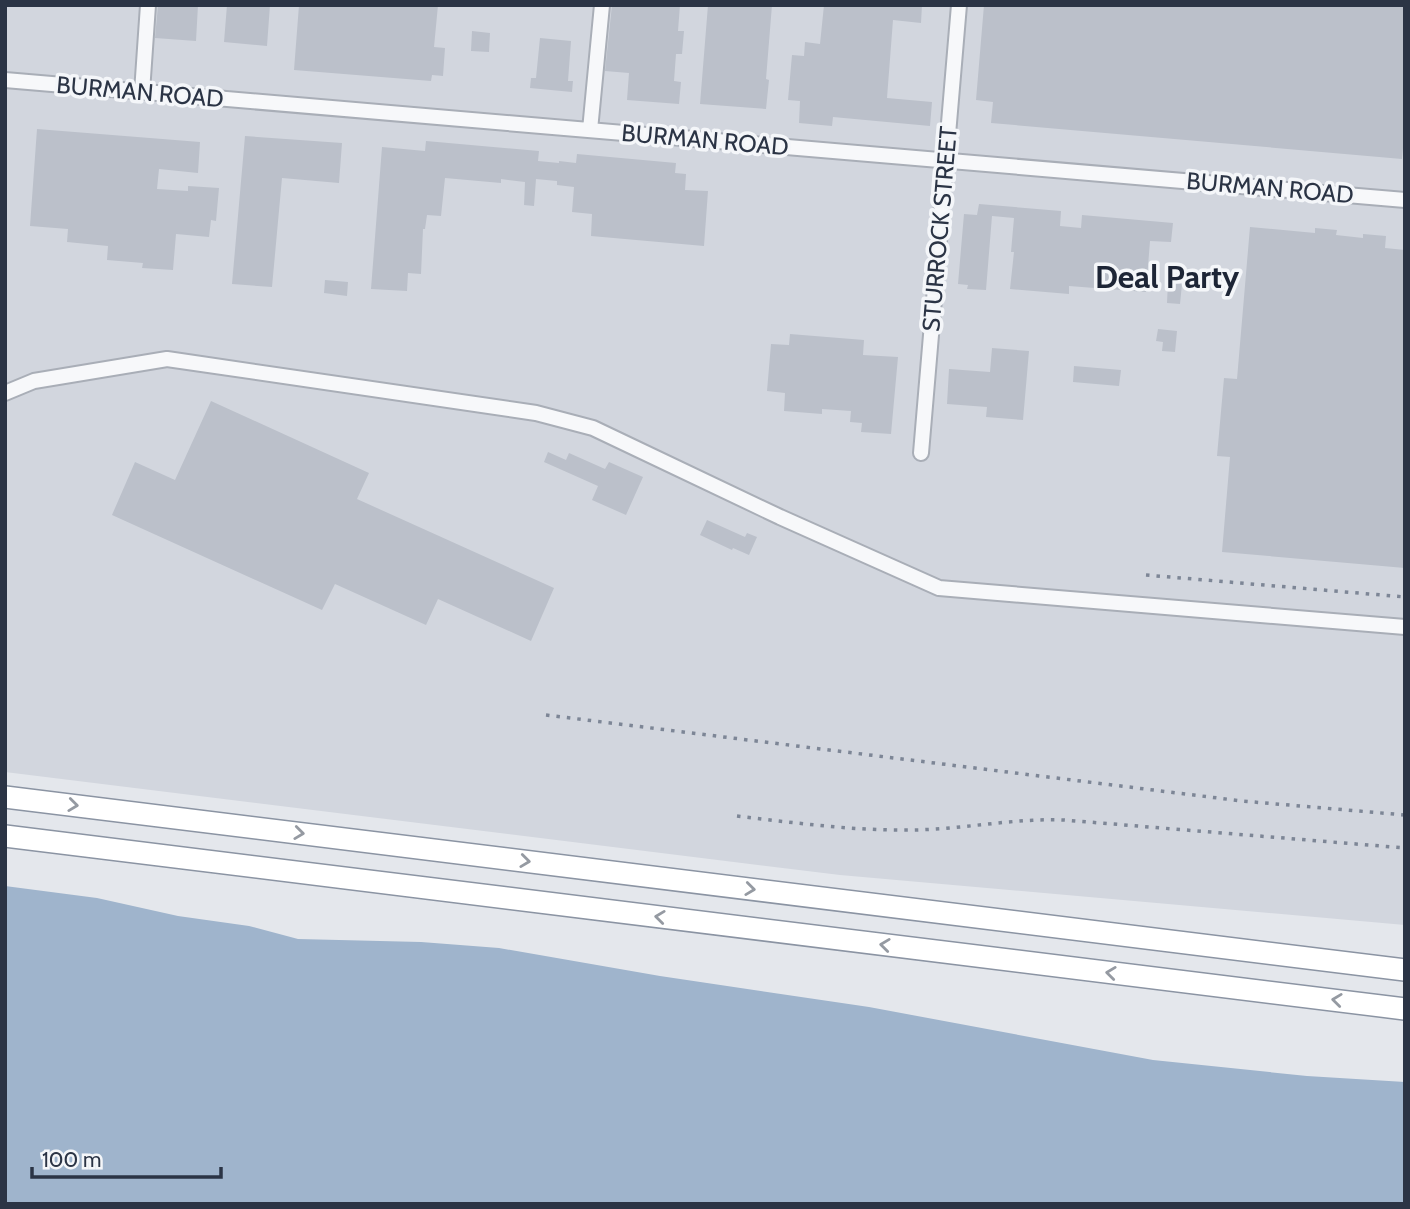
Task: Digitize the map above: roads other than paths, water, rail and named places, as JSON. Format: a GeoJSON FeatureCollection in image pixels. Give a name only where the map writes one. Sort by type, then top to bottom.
{"type":"FeatureCollection","features":[{"type":"Feature","properties":{"kind":"highway"},"geometry":{"type":"LineString","coordinates":[[5,797],[1405,970]]}},
{"type":"Feature","properties":{"kind":"highway"},"geometry":{"type":"LineString","coordinates":[[5,836],[1405,1009]]}},
{"type":"Feature","properties":{"kind":"street"},"geometry":{"type":"LineString","coordinates":[[142,92],[148,5]]}},
{"type":"Feature","properties":{"kind":"street"},"geometry":{"type":"LineString","coordinates":[[590,130],[602,5]]}},
{"type":"Feature","properties":{"kind":"street","name":"STURROCK STREET"},"geometry":{"type":"LineString","coordinates":[[921,453],[959,5]]}},
{"type":"Feature","properties":{"kind":"street","name":"BURMAN ROAD"},"geometry":{"type":"LineString","coordinates":[[5,80],[1405,200]]}},
{"type":"Feature","properties":{"kind":"street"},"geometry":{"type":"LineString","coordinates":[[5,393],[34,381],[167,359],[536,413],[593,428],[780,517],[939,588],[1405,627]]}},
{"type":"Feature","properties":{"kind":"water"},"geometry":{"type":"Polygon","coordinates":[[[5,886],[97,898],[178,916],[249,926],[298,939],[421,942],[499,948],[660,976],[869,1007],[1153,1060],[1307,1076],[1405,1082],[1405,1204],[5,1204],[5,886]]]}},
{"type":"Feature","properties":{"kind":"railway"},"geometry":{"type":"LineString","coordinates":[[1146,575],[1405,597]]}},
{"type":"Feature","properties":{"kind":"railway"},"geometry":{"type":"LineString","coordinates":[[546,715],[1242,801],[1405,815]]}},
{"type":"Feature","properties":{"kind":"railway"},"geometry":{"type":"LineString","coordinates":[[737,816],[892,830],[1064,820],[1405,848]]}},
{"type":"Feature","properties":{"kind":"district","name":"Deal Party"},"geometry":{"type":"Point","coordinates":[1167,277]}}]}
